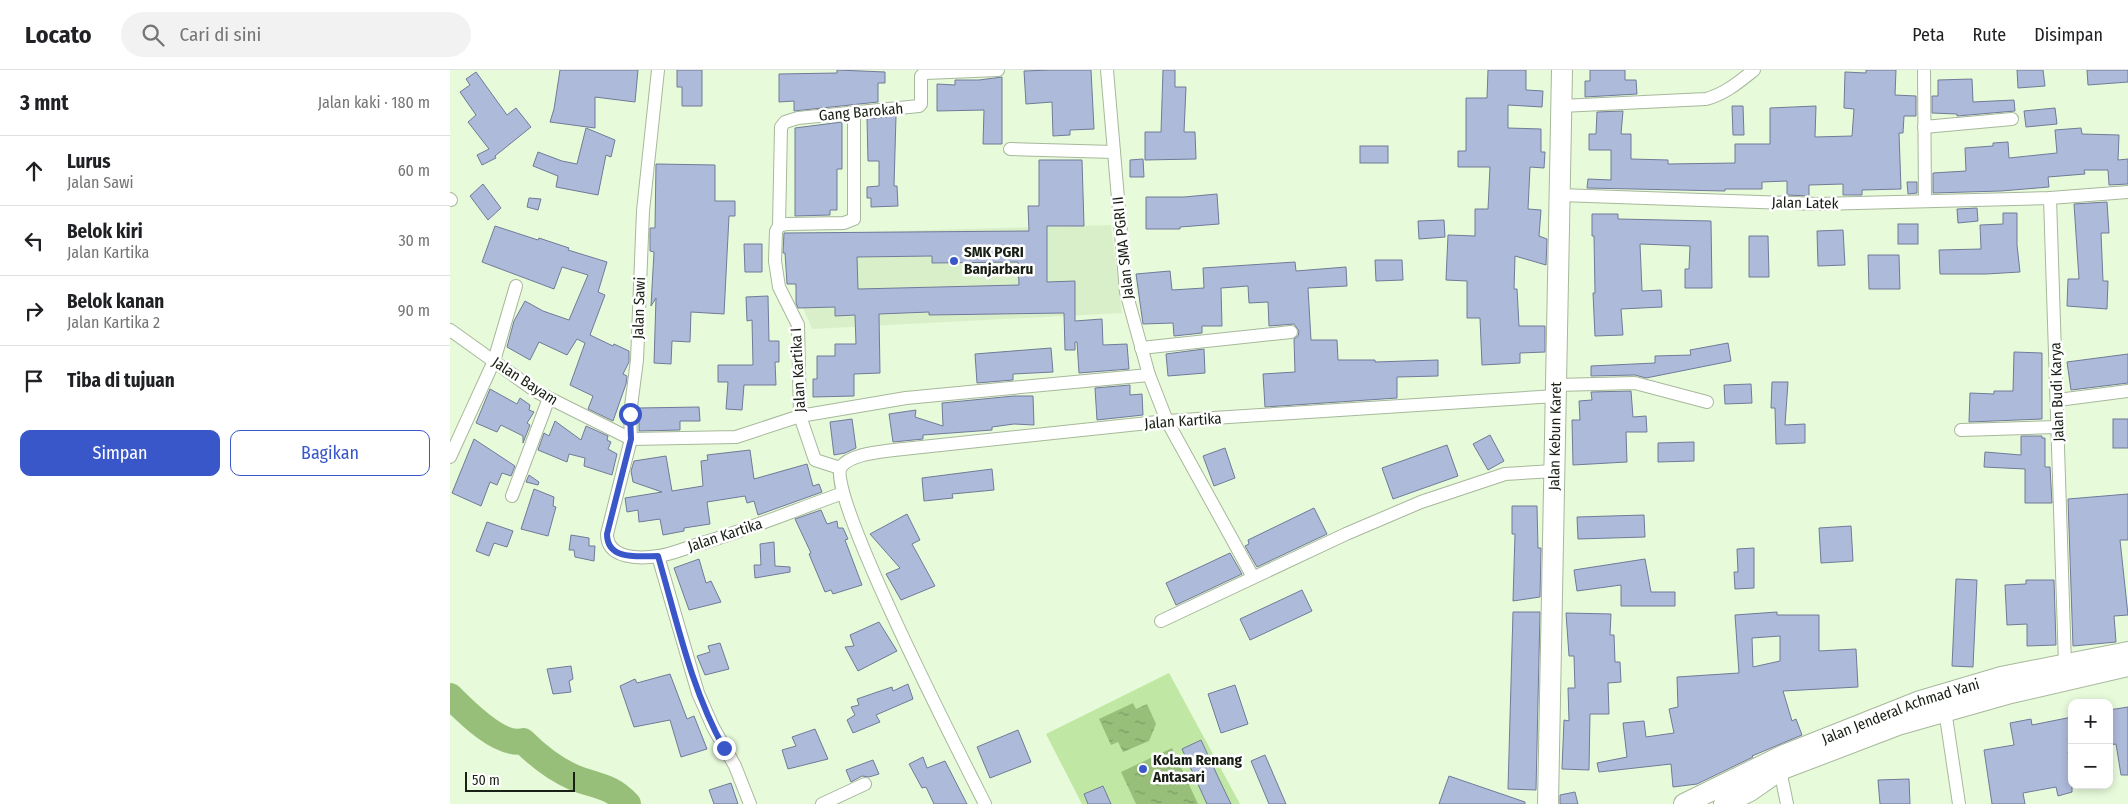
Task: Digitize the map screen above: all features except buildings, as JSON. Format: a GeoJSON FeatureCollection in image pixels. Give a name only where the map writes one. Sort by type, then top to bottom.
{"type":"FeatureCollection","features":[{"type":"Feature","properties":{"kind":"main road","name":"Jalan Kebun Karet"},"geometry":{"type":"LineString","coordinates":[[1548,804],[1562,70]]}},
{"type":"Feature","properties":{"kind":"main road","name":"Jalan Jenderal Achmad Yani"},"geometry":{"type":"LineString","coordinates":[[1684,804],[1784,755],[1896,710],[1959,688],[2000,677],[2128,652]]}},
{"type":"Feature","properties":{"kind":"main road","name":"Jalan Jenderal Achmad Yani"},"geometry":{"type":"LineString","coordinates":[[1724,804],[1750,791],[1780,770],[1889,728],[1944,710],[2128,666]]}},
{"type":"Feature","properties":{"kind":"street","name":"Jalan Sawi"},"geometry":{"type":"LineString","coordinates":[[607,543],[607,534],[631,439],[630,414],[637,360],[643,211],[658,70]]}},
{"type":"Feature","properties":{"kind":"street","name":"Gang Barokah"},"geometry":{"type":"LineString","coordinates":[[785,122],[798,118],[919,106],[921,104],[921,76],[925,73],[998,70]]}},
{"type":"Feature","properties":{"kind":"street","name":"Jalan SMA PGRI II"},"geometry":{"type":"LineString","coordinates":[[1107,70],[1126,292],[1141,348],[1149,375],[1167,421],[1253,577]]}},
{"type":"Feature","properties":{"kind":"street"},"geometry":{"type":"LineString","coordinates":[[1561,106],[1706,100],[1733,87],[1754,70]]}},
{"type":"Feature","properties":{"kind":"street"},"geometry":{"type":"LineString","coordinates":[[1924,70],[1925,200]]}},
{"type":"Feature","properties":{"kind":"street"},"geometry":{"type":"LineString","coordinates":[[779,226],[786,224],[844,223],[854,219],[854,113]]}},
{"type":"Feature","properties":{"kind":"street"},"geometry":{"type":"LineString","coordinates":[[1924,128],[2012,119]]}},
{"type":"Feature","properties":{"kind":"street","name":"Jalan Kartika I"},"geometry":{"type":"LineString","coordinates":[[785,122],[780,134],[779,226],[776,231],[775,261],[779,287],[798,325],[800,416],[815,460],[840,468]]}},
{"type":"Feature","properties":{"kind":"street"},"geometry":{"type":"LineString","coordinates":[[1010,149],[1114,152]]}},
{"type":"Feature","properties":{"kind":"street"},"geometry":{"type":"LineString","coordinates":[[2050,198],[2128,192]]}},
{"type":"Feature","properties":{"kind":"street","name":"Jalan Latek"},"geometry":{"type":"LineString","coordinates":[[1560,195],[1818,204],[2050,198]]}},
{"type":"Feature","properties":{"kind":"street","name":"Jalan Budi Karya"},"geometry":{"type":"LineString","coordinates":[[2050,198],[2058,400],[2065,665]]}},
{"type":"Feature","properties":{"kind":"street"},"geometry":{"type":"LineString","coordinates":[[450,458],[494,361],[516,286]]}},
{"type":"Feature","properties":{"kind":"street","name":"Jalan Bayam"},"geometry":{"type":"LineString","coordinates":[[450,330],[537,392],[631,439]]}},
{"type":"Feature","properties":{"kind":"street"},"geometry":{"type":"LineString","coordinates":[[1141,348],[1291,332]]}},
{"type":"Feature","properties":{"kind":"street"},"geometry":{"type":"LineString","coordinates":[[631,439],[736,437],[800,416],[906,398],[1149,375]]}},
{"type":"Feature","properties":{"kind":"street","name":"Jalan Kartika"},"geometry":{"type":"LineString","coordinates":[[840,468],[856,457],[894,450],[1167,421],[1635,383],[1707,402]]}},
{"type":"Feature","properties":{"kind":"street"},"geometry":{"type":"LineString","coordinates":[[2058,400],[2128,391]]}},
{"type":"Feature","properties":{"kind":"street"},"geometry":{"type":"LineString","coordinates":[[512,496],[549,398]]}},
{"type":"Feature","properties":{"kind":"street"},"geometry":{"type":"LineString","coordinates":[[1961,430],[2058,427]]}},
{"type":"Feature","properties":{"kind":"street"},"geometry":{"type":"LineString","coordinates":[[840,468],[839,474],[843,493],[885,600],[985,804]]}},
{"type":"Feature","properties":{"kind":"street"},"geometry":{"type":"LineString","coordinates":[[1162,621],[1368,524],[1421,502],[1505,474],[1554,471]]}},
{"type":"Feature","properties":{"kind":"street","name":"Jalan Kartika"},"geometry":{"type":"LineString","coordinates":[[607,543],[611,549],[627,556],[658,556],[719,538],[843,493]]}},
{"type":"Feature","properties":{"kind":"street"},"geometry":{"type":"LineString","coordinates":[[658,556],[698,693],[712,727],[735,766],[750,804]]}},
{"type":"Feature","properties":{"kind":"street"},"geometry":{"type":"LineString","coordinates":[[1944,710],[1959,804]]}},
{"type":"Feature","properties":{"kind":"street"},"geometry":{"type":"LineString","coordinates":[[1780,770],[1787,804]]}},
{"type":"Feature","properties":{"kind":"street"},"geometry":{"type":"LineString","coordinates":[[822,804],[865,784]]}},
{"type":"Feature","properties":{"kind":"shaded area","name":"SMK PGRI Banjarbaru"},"geometry":{"type":"Polygon","coordinates":[[[1111,225],[1122,313],[812,329],[795,288],[790,234],[1111,225]]]}},
{"type":"Feature","properties":{"kind":"shaded area","name":"Kolam Renang Antasari"},"geometry":{"type":"Polygon","coordinates":[[[1169,673],[1240,804],[1082,804],[1046,734],[1169,673]]]}},
{"type":"Feature","properties":{"kind":"water"},"geometry":{"type":"Polygon","coordinates":[[[1133,703],[1136,709],[1147,704],[1156,724],[1149,741],[1123,752],[1118,742],[1111,745],[1099,719],[1133,703]]]}},
{"type":"Feature","properties":{"kind":"water"},"geometry":{"type":"Polygon","coordinates":[[[1172,748],[1198,804],[1136,804],[1121,772],[1172,748]]]}},
{"type":"Feature","properties":{"kind":"waterway"},"geometry":{"type":"LineString","coordinates":[[450,696],[494,733],[504,739],[523,741],[560,770],[573,777],[608,789],[628,804]]}},
{"type":"Feature","properties":{"kind":"place","name":"SMK PGRI Banjarbaru"},"geometry":{"type":"Point","coordinates":[954,261]}},
{"type":"Feature","properties":{"kind":"place","name":"Kolam Renang Antasari"},"geometry":{"type":"Point","coordinates":[1143,769]}},
{"type":"Feature","properties":{"kind":"route"},"geometry":{"type":"LineString","coordinates":[[630,414],[631,439],[607,534],[607,543],[611,549],[627,556],[658,556],[698,693],[712,727],[724,748]]}}]}
